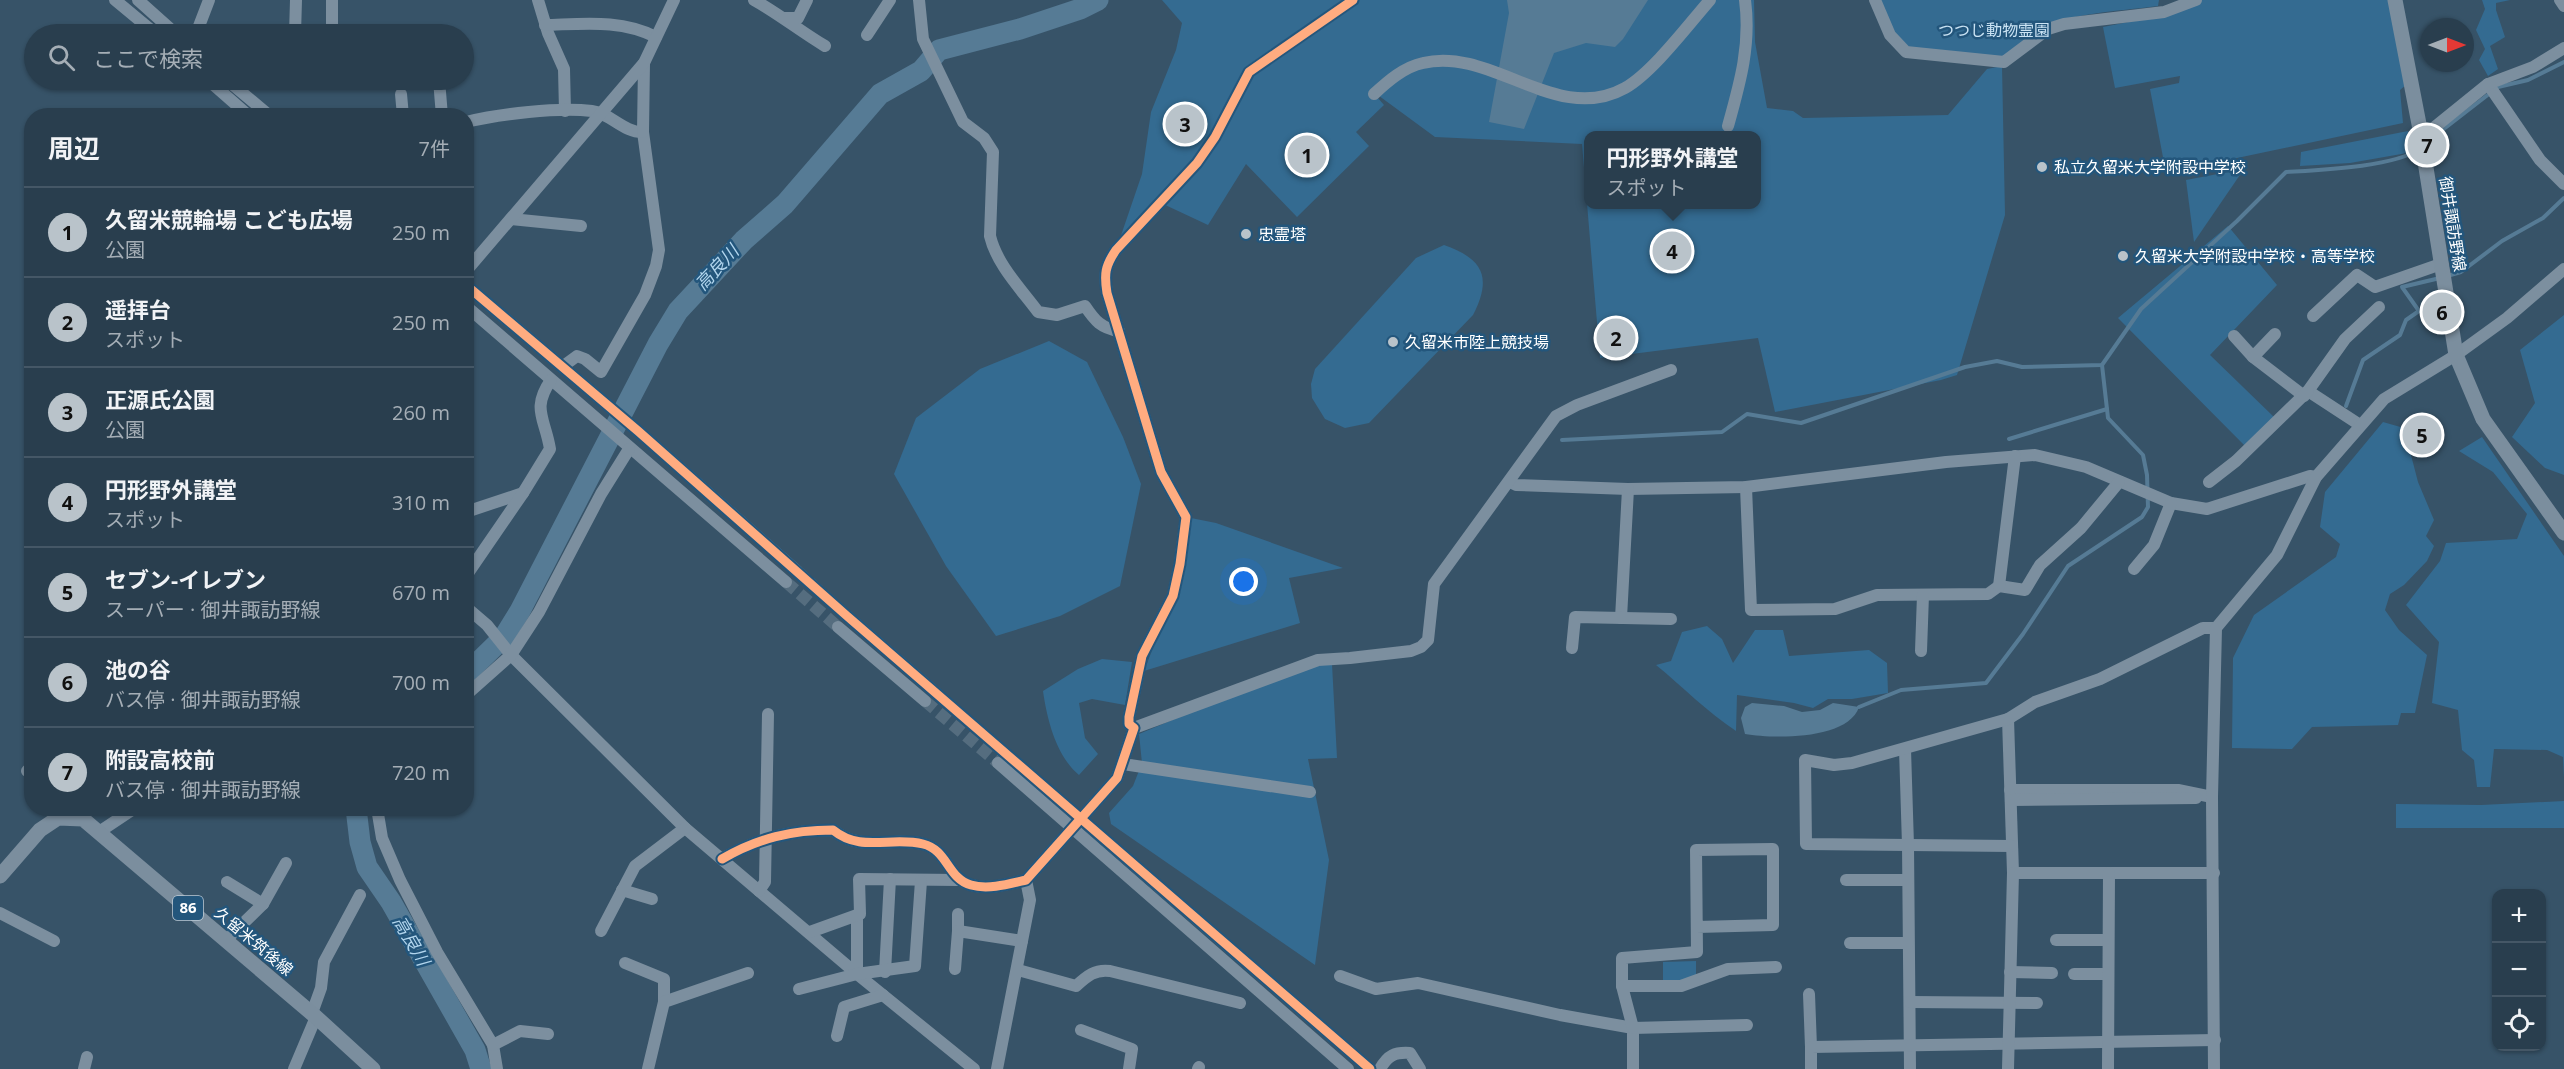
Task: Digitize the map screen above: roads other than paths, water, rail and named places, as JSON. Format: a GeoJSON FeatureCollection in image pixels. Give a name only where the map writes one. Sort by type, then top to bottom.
{"type":"FeatureCollection","features":[{"type":"Feature","properties":{"kind":"main road","name":"御井諏訪野線"},"geometry":{"type":"LineString","coordinates":[[2395,0],[2421,139],[2456,355],[2483,419],[2564,533]]}},
{"type":"Feature","properties":{"kind":"main road","name":"久留米筑後線"},"geometry":{"type":"LineString","coordinates":[[0,876],[40,830],[58,818],[83,819],[314,1015],[373,1069]]}},
{"type":"Feature","properties":{"kind":"street"},"geometry":{"type":"LineString","coordinates":[[115,0],[144,24]]}},
{"type":"Feature","properties":{"kind":"street"},"geometry":{"type":"LineString","coordinates":[[138,0],[165,24]]}},
{"type":"Feature","properties":{"kind":"street"},"geometry":{"type":"LineString","coordinates":[[200,24],[209,0]]}},
{"type":"Feature","properties":{"kind":"street"},"geometry":{"type":"LineString","coordinates":[[295,24],[296,0]]}},
{"type":"Feature","properties":{"kind":"street"},"geometry":{"type":"LineString","coordinates":[[332,0],[332,24]]}},
{"type":"Feature","properties":{"kind":"street"},"geometry":{"type":"LineString","coordinates":[[538,0],[545,25],[564,69],[565,111]]}},
{"type":"Feature","properties":{"kind":"street"},"geometry":{"type":"LineString","coordinates":[[474,262],[644,63],[674,0]]}},
{"type":"Feature","properties":{"kind":"street"},"geometry":{"type":"LineString","coordinates":[[754,0],[825,46]]}},
{"type":"Feature","properties":{"kind":"street"},"geometry":{"type":"LineString","coordinates":[[784,18],[798,18],[807,0]]}},
{"type":"Feature","properties":{"kind":"street"},"geometry":{"type":"LineString","coordinates":[[867,35],[890,0]]}},
{"type":"Feature","properties":{"kind":"street"},"geometry":{"type":"LineString","coordinates":[[919,0],[923,39],[963,122],[984,138],[993,152],[990,236],[1007,270],[1038,312],[1057,315],[1085,306],[1105,329],[1119,331]]}},
{"type":"Feature","properties":{"kind":"street"},"geometry":{"type":"LineString","coordinates":[[1134,728],[1130,724],[1130,717],[1142,656],[1173,596],[1180,564],[1185,517],[1161,472],[1135,392],[1107,293],[1104,277],[1106,265],[1116,250],[1197,163],[1215,137],[1249,72],[1353,0]]}},
{"type":"Feature","properties":{"kind":"street"},"geometry":{"type":"LineString","coordinates":[[1374,94],[1408,68],[1424,62],[1443,61],[1492,72],[1542,90],[1574,98],[1597,99],[1625,88],[1646,71],[1710,0]]}},
{"type":"Feature","properties":{"kind":"street"},"geometry":{"type":"LineString","coordinates":[[1728,126],[1747,51],[1748,24],[1745,0]]}},
{"type":"Feature","properties":{"kind":"street"},"geometry":{"type":"LineString","coordinates":[[1875,0],[1890,35],[1906,52],[2004,62],[2048,29],[2064,24],[2196,0]]}},
{"type":"Feature","properties":{"kind":"street"},"geometry":{"type":"LineString","coordinates":[[2560,0],[2564,6]]}},
{"type":"Feature","properties":{"kind":"street"},"geometry":{"type":"LineString","coordinates":[[545,25],[614,24],[638,27],[656,37]]}},
{"type":"Feature","properties":{"kind":"street"},"geometry":{"type":"LineString","coordinates":[[2421,139],[2488,84],[2533,67],[2564,48]]}},
{"type":"Feature","properties":{"kind":"street"},"geometry":{"type":"LineString","coordinates":[[562,368],[577,356],[585,359],[601,372],[651,280],[659,250],[643,132],[644,63]]}},
{"type":"Feature","properties":{"kind":"street"},"geometry":{"type":"LineString","coordinates":[[2488,84],[2540,160],[2564,184]]}},
{"type":"Feature","properties":{"kind":"street"},"geometry":{"type":"LineString","coordinates":[[219,90],[240,108]]}},
{"type":"Feature","properties":{"kind":"street"},"geometry":{"type":"LineString","coordinates":[[239,90],[260,108]]}},
{"type":"Feature","properties":{"kind":"street"},"geometry":{"type":"LineString","coordinates":[[440,90],[441,108]]}},
{"type":"Feature","properties":{"kind":"street"},"geometry":{"type":"LineString","coordinates":[[401,94],[402,108]]}},
{"type":"Feature","properties":{"kind":"street"},"geometry":{"type":"LineString","coordinates":[[474,120],[495,115],[595,111],[635,133],[643,132]]}},
{"type":"Feature","properties":{"kind":"street"},"geometry":{"type":"LineString","coordinates":[[511,219],[581,226]]}},
{"type":"Feature","properties":{"kind":"street"},"geometry":{"type":"LineString","coordinates":[[2313,316],[2357,275],[2375,287],[2441,264]]}},
{"type":"Feature","properties":{"kind":"street"},"geometry":{"type":"LineString","coordinates":[[2214,1069],[2212,797],[2216,628],[2277,555],[2316,477],[2384,399],[2456,355],[2507,318],[2564,269]]}},
{"type":"Feature","properties":{"kind":"street"},"geometry":{"type":"LineString","coordinates":[[474,292],[638,431],[796,571]]}},
{"type":"Feature","properties":{"kind":"street"},"geometry":{"type":"LineString","coordinates":[[2209,482],[2236,461],[2306,394],[2345,339],[2379,307]]}},
{"type":"Feature","properties":{"kind":"street"},"geometry":{"type":"LineString","coordinates":[[474,313],[629,449],[786,582]]}},
{"type":"Feature","properties":{"kind":"street"},"geometry":{"type":"LineString","coordinates":[[2253,357],[2275,334]]}},
{"type":"Feature","properties":{"kind":"street"},"geometry":{"type":"LineString","coordinates":[[2234,336],[2253,357],[2306,394],[2360,425]]}},
{"type":"Feature","properties":{"kind":"street"},"geometry":{"type":"LineString","coordinates":[[1134,728],[1318,660],[1412,651],[1421,647],[1428,640],[1434,584],[1556,416],[1577,405],[1671,370]]}},
{"type":"Feature","properties":{"kind":"street"},"geometry":{"type":"LineString","coordinates":[[474,564],[550,449],[539,408],[540,399],[551,380]]}},
{"type":"Feature","properties":{"kind":"street"},"geometry":{"type":"LineString","coordinates":[[474,688],[511,656],[539,612],[601,494],[629,449]]}},
{"type":"Feature","properties":{"kind":"street"},"geometry":{"type":"LineString","coordinates":[[1510,482],[1516,485],[1628,489],[1746,487],[2035,455],[2086,467],[2171,503],[2207,509],[2310,476],[2316,477]]}},
{"type":"Feature","properties":{"kind":"street"},"geometry":{"type":"LineString","coordinates":[[1999,586],[2015,456]]}},
{"type":"Feature","properties":{"kind":"street"},"geometry":{"type":"LineString","coordinates":[[1746,487],[1751,610],[1835,609],[1877,595],[1988,594],[1999,586],[2025,590],[2040,565],[2081,528],[2119,482]]}},
{"type":"Feature","properties":{"kind":"street"},"geometry":{"type":"LineString","coordinates":[[1621,618],[1628,489]]}},
{"type":"Feature","properties":{"kind":"street"},"geometry":{"type":"LineString","coordinates":[[474,506],[523,493]]}},
{"type":"Feature","properties":{"kind":"street"},"geometry":{"type":"LineString","coordinates":[[2134,569],[2154,545],[2171,503]]}},
{"type":"Feature","properties":{"kind":"street"},"geometry":{"type":"LineString","coordinates":[[1921,651],[1923,595]]}},
{"type":"Feature","properties":{"kind":"street"},"geometry":{"type":"LineString","coordinates":[[474,614],[487,625],[511,656],[685,828],[857,974],[974,1069]]}},
{"type":"Feature","properties":{"kind":"street"},"geometry":{"type":"LineString","coordinates":[[848,616],[935,692]]}},
{"type":"Feature","properties":{"kind":"street"},"geometry":{"type":"LineString","coordinates":[[1572,648],[1575,617],[1671,619]]}},
{"type":"Feature","properties":{"kind":"street"},"geometry":{"type":"LineString","coordinates":[[838,627],[925,701]]}},
{"type":"Feature","properties":{"kind":"street"},"geometry":{"type":"LineString","coordinates":[[2012,846],[1806,844],[1805,760],[1834,765],[1852,763],[2008,719],[2035,702],[2100,679],[2203,628],[2216,628]]}},
{"type":"Feature","properties":{"kind":"street"},"geometry":{"type":"LineString","coordinates":[[759,891],[765,882],[768,714]]}},
{"type":"Feature","properties":{"kind":"street"},"geometry":{"type":"LineString","coordinates":[[2007,1069],[2013,873],[2008,719]]}},
{"type":"Feature","properties":{"kind":"street"},"geometry":{"type":"LineString","coordinates":[[857,974],[859,879],[958,880],[973,886],[994,886],[1026,880],[1117,778],[1134,728]]}},
{"type":"Feature","properties":{"kind":"street"},"geometry":{"type":"LineString","coordinates":[[1905,749],[1910,1069]]}},
{"type":"Feature","properties":{"kind":"street"},"geometry":{"type":"LineString","coordinates":[[1003,760],[1370,1069]]}},
{"type":"Feature","properties":{"kind":"street"},"geometry":{"type":"LineString","coordinates":[[1123,764],[1311,792]]}},
{"type":"Feature","properties":{"kind":"street"},"geometry":{"type":"LineString","coordinates":[[2010,795],[2212,797]]}},
{"type":"Feature","properties":{"kind":"street"},"geometry":{"type":"LineString","coordinates":[[99,832],[123,816]]}},
{"type":"Feature","properties":{"kind":"street"},"geometry":{"type":"LineString","coordinates":[[378,816],[382,838],[400,880],[437,952],[493,1045],[497,1069]]}},
{"type":"Feature","properties":{"kind":"street"},"geometry":{"type":"LineString","coordinates":[[1077,823],[1348,1069]]}},
{"type":"Feature","properties":{"kind":"street"},"geometry":{"type":"LineString","coordinates":[[601,931],[635,866],[685,828]]}},
{"type":"Feature","properties":{"kind":"street"},"geometry":{"type":"LineString","coordinates":[[723,859],[745,846],[767,838],[804,830],[833,830],[844,839],[856,842],[921,843],[934,847],[958,880]]}},
{"type":"Feature","properties":{"kind":"street"},"geometry":{"type":"LineString","coordinates":[[1633,1069],[1633,1028],[1622,986],[1622,958],[1697,952],[1696,850],[1773,849],[1773,925],[1697,927]]}},
{"type":"Feature","properties":{"kind":"street"},"geometry":{"type":"LineString","coordinates":[[226,940],[263,904],[286,863]]}},
{"type":"Feature","properties":{"kind":"street"},"geometry":{"type":"LineString","coordinates":[[2013,873],[2214,873]]}},
{"type":"Feature","properties":{"kind":"street"},"geometry":{"type":"LineString","coordinates":[[2108,1069],[2109,873]]}},
{"type":"Feature","properties":{"kind":"street"},"geometry":{"type":"LineString","coordinates":[[885,972],[890,879]]}},
{"type":"Feature","properties":{"kind":"street"},"geometry":{"type":"LineString","coordinates":[[997,1069],[1030,900],[1026,880]]}},
{"type":"Feature","properties":{"kind":"street"},"geometry":{"type":"LineString","coordinates":[[1846,880],[1908,880]]}},
{"type":"Feature","properties":{"kind":"street"},"geometry":{"type":"LineString","coordinates":[[799,989],[857,974],[885,972],[915,966],[921,881]]}},
{"type":"Feature","properties":{"kind":"street"},"geometry":{"type":"LineString","coordinates":[[227,882],[263,904]]}},
{"type":"Feature","properties":{"kind":"street"},"geometry":{"type":"LineString","coordinates":[[622,890],[652,899]]}},
{"type":"Feature","properties":{"kind":"street"},"geometry":{"type":"LineString","coordinates":[[294,1069],[314,1015],[321,988],[324,962],[360,895]]}},
{"type":"Feature","properties":{"kind":"street"},"geometry":{"type":"LineString","coordinates":[[0,913],[54,941]]}},
{"type":"Feature","properties":{"kind":"street"},"geometry":{"type":"LineString","coordinates":[[955,969],[958,914]]}},
{"type":"Feature","properties":{"kind":"street"},"geometry":{"type":"LineString","coordinates":[[810,932],[857,916]]}},
{"type":"Feature","properties":{"kind":"street"},"geometry":{"type":"LineString","coordinates":[[958,931],[1022,941]]}},
{"type":"Feature","properties":{"kind":"street"},"geometry":{"type":"LineString","coordinates":[[2056,940],[2107,940]]}},
{"type":"Feature","properties":{"kind":"street"},"geometry":{"type":"LineString","coordinates":[[1850,943],[1908,943]]}},
{"type":"Feature","properties":{"kind":"street"},"geometry":{"type":"LineString","coordinates":[[625,963],[663,979],[664,1002],[648,1069]]}},
{"type":"Feature","properties":{"kind":"street"},"geometry":{"type":"LineString","coordinates":[[1622,986],[1681,986],[1728,969],[1776,967]]}},
{"type":"Feature","properties":{"kind":"street"},"geometry":{"type":"LineString","coordinates":[[1018,970],[1076,986],[1089,974],[1102,970],[1110,971],[1240,1004]]}},
{"type":"Feature","properties":{"kind":"street"},"geometry":{"type":"LineString","coordinates":[[2010,972],[2052,973]]}},
{"type":"Feature","properties":{"kind":"street"},"geometry":{"type":"LineString","coordinates":[[664,1002],[748,973]]}},
{"type":"Feature","properties":{"kind":"street"},"geometry":{"type":"LineString","coordinates":[[2074,974],[2107,974]]}},
{"type":"Feature","properties":{"kind":"street"},"geometry":{"type":"LineString","coordinates":[[1340,976],[1376,990],[1418,983],[1560,1015],[1633,1028],[1747,1025]]}},
{"type":"Feature","properties":{"kind":"street"},"geometry":{"type":"LineString","coordinates":[[1809,994],[1811,1069]]}},
{"type":"Feature","properties":{"kind":"street"},"geometry":{"type":"LineString","coordinates":[[837,1036],[844,1007],[883,995]]}},
{"type":"Feature","properties":{"kind":"street"},"geometry":{"type":"LineString","coordinates":[[1910,1002],[2037,1003]]}},
{"type":"Feature","properties":{"kind":"street"},"geometry":{"type":"LineString","coordinates":[[1082,1030],[1132,1049],[1129,1069]]}},
{"type":"Feature","properties":{"kind":"street"},"geometry":{"type":"LineString","coordinates":[[493,1045],[520,1031],[548,1034]]}},
{"type":"Feature","properties":{"kind":"street"},"geometry":{"type":"LineString","coordinates":[[1811,1047],[2215,1041]]}},
{"type":"Feature","properties":{"kind":"street"},"geometry":{"type":"LineString","coordinates":[[1380,1069],[1386,1058],[1397,1052],[1410,1053],[1420,1069]]}},
{"type":"Feature","properties":{"kind":"waterway","name":"高良川"},"geometry":{"type":"LineString","coordinates":[[474,666],[504,637],[520,611],[658,344],[678,311],[744,240],[785,204],[880,94],[921,71],[939,50],[1020,29],[1080,9],[1098,0]]}},
{"type":"Feature","properties":{"kind":"waterway"},"geometry":{"type":"LineString","coordinates":[[2427,142],[2498,87],[2528,80],[2564,62]]}},
{"type":"Feature","properties":{"kind":"waterway"},"geometry":{"type":"LineString","coordinates":[[1562,440],[1722,432],[1747,414],[1801,423],[1965,367],[1997,361],[2022,367],[2102,365],[2141,309],[2237,221],[2286,172],[2375,164],[2408,155],[2419,149]]}},
{"type":"Feature","properties":{"kind":"waterway"},"geometry":{"type":"LineString","coordinates":[[2447,276],[2461,272],[2502,241],[2543,218],[2564,198]]}},
{"type":"Feature","properties":{"kind":"waterway"},"geometry":{"type":"LineString","coordinates":[[2346,406],[2363,360],[2400,335],[2406,320],[2419,311],[2402,287],[2440,278]]}},
{"type":"Feature","properties":{"kind":"waterway"},"geometry":{"type":"LineString","coordinates":[[1859,707],[1901,690],[1986,683],[2023,634],[2068,566],[2142,517],[2148,507],[2147,475],[2143,455],[2108,418],[2102,365]]}},
{"type":"Feature","properties":{"kind":"waterway"},"geometry":{"type":"LineString","coordinates":[[2009,439],[2107,409]]}},
{"type":"Feature","properties":{"kind":"waterway","name":"高良川"},"geometry":{"type":"LineString","coordinates":[[357,816],[360,842],[367,867],[391,902],[475,1050],[481,1069]]}},
{"type":"Feature","properties":{"kind":"tunnel"},"geometry":{"type":"LineString","coordinates":[[797,571],[847,616]]}},
{"type":"Feature","properties":{"kind":"tunnel"},"geometry":{"type":"LineString","coordinates":[[786,582],[838,627]]}},
{"type":"Feature","properties":{"kind":"tunnel"},"geometry":{"type":"LineString","coordinates":[[935,692],[1008,756]]}},
{"type":"Feature","properties":{"kind":"tunnel"},"geometry":{"type":"LineString","coordinates":[[925,701],[998,763]]}},
{"type":"Feature","properties":{"kind":"place","name":"正源氏公園"},"geometry":{"type":"Point","coordinates":[1185,124]}},
{"type":"Feature","properties":{"kind":"place","name":"附設高校前"},"geometry":{"type":"Point","coordinates":[2427,145]}},
{"type":"Feature","properties":{"kind":"place","name":"久留米競輪場 こども広場"},"geometry":{"type":"Point","coordinates":[1307,155]}},
{"type":"Feature","properties":{"kind":"place","name":"私立久留米大学附設中学校"},"geometry":{"type":"Point","coordinates":[2042,167]}},
{"type":"Feature","properties":{"kind":"place","name":"忠霊塔"},"geometry":{"type":"Point","coordinates":[1246,234]}},
{"type":"Feature","properties":{"kind":"place","name":"円形野外講堂"},"geometry":{"type":"Point","coordinates":[1672,251]}},
{"type":"Feature","properties":{"kind":"place","name":"久留米大学附設中学校・高等学校"},"geometry":{"type":"Point","coordinates":[2123,256]}},
{"type":"Feature","properties":{"kind":"place","name":"池の谷"},"geometry":{"type":"Point","coordinates":[2442,312]}},
{"type":"Feature","properties":{"kind":"place","name":"遥拝台"},"geometry":{"type":"Point","coordinates":[1616,338]}},
{"type":"Feature","properties":{"kind":"place","name":"久留米市陸上競技場"},"geometry":{"type":"Point","coordinates":[1393,342]}},
{"type":"Feature","properties":{"kind":"place","name":"セブン-イレブン"},"geometry":{"type":"Point","coordinates":[2422,435]}},
{"type":"Feature","properties":{"kind":"park label","name":"つつじ動物霊園"},"geometry":{"type":"Point","coordinates":[1994,30]}}]}
